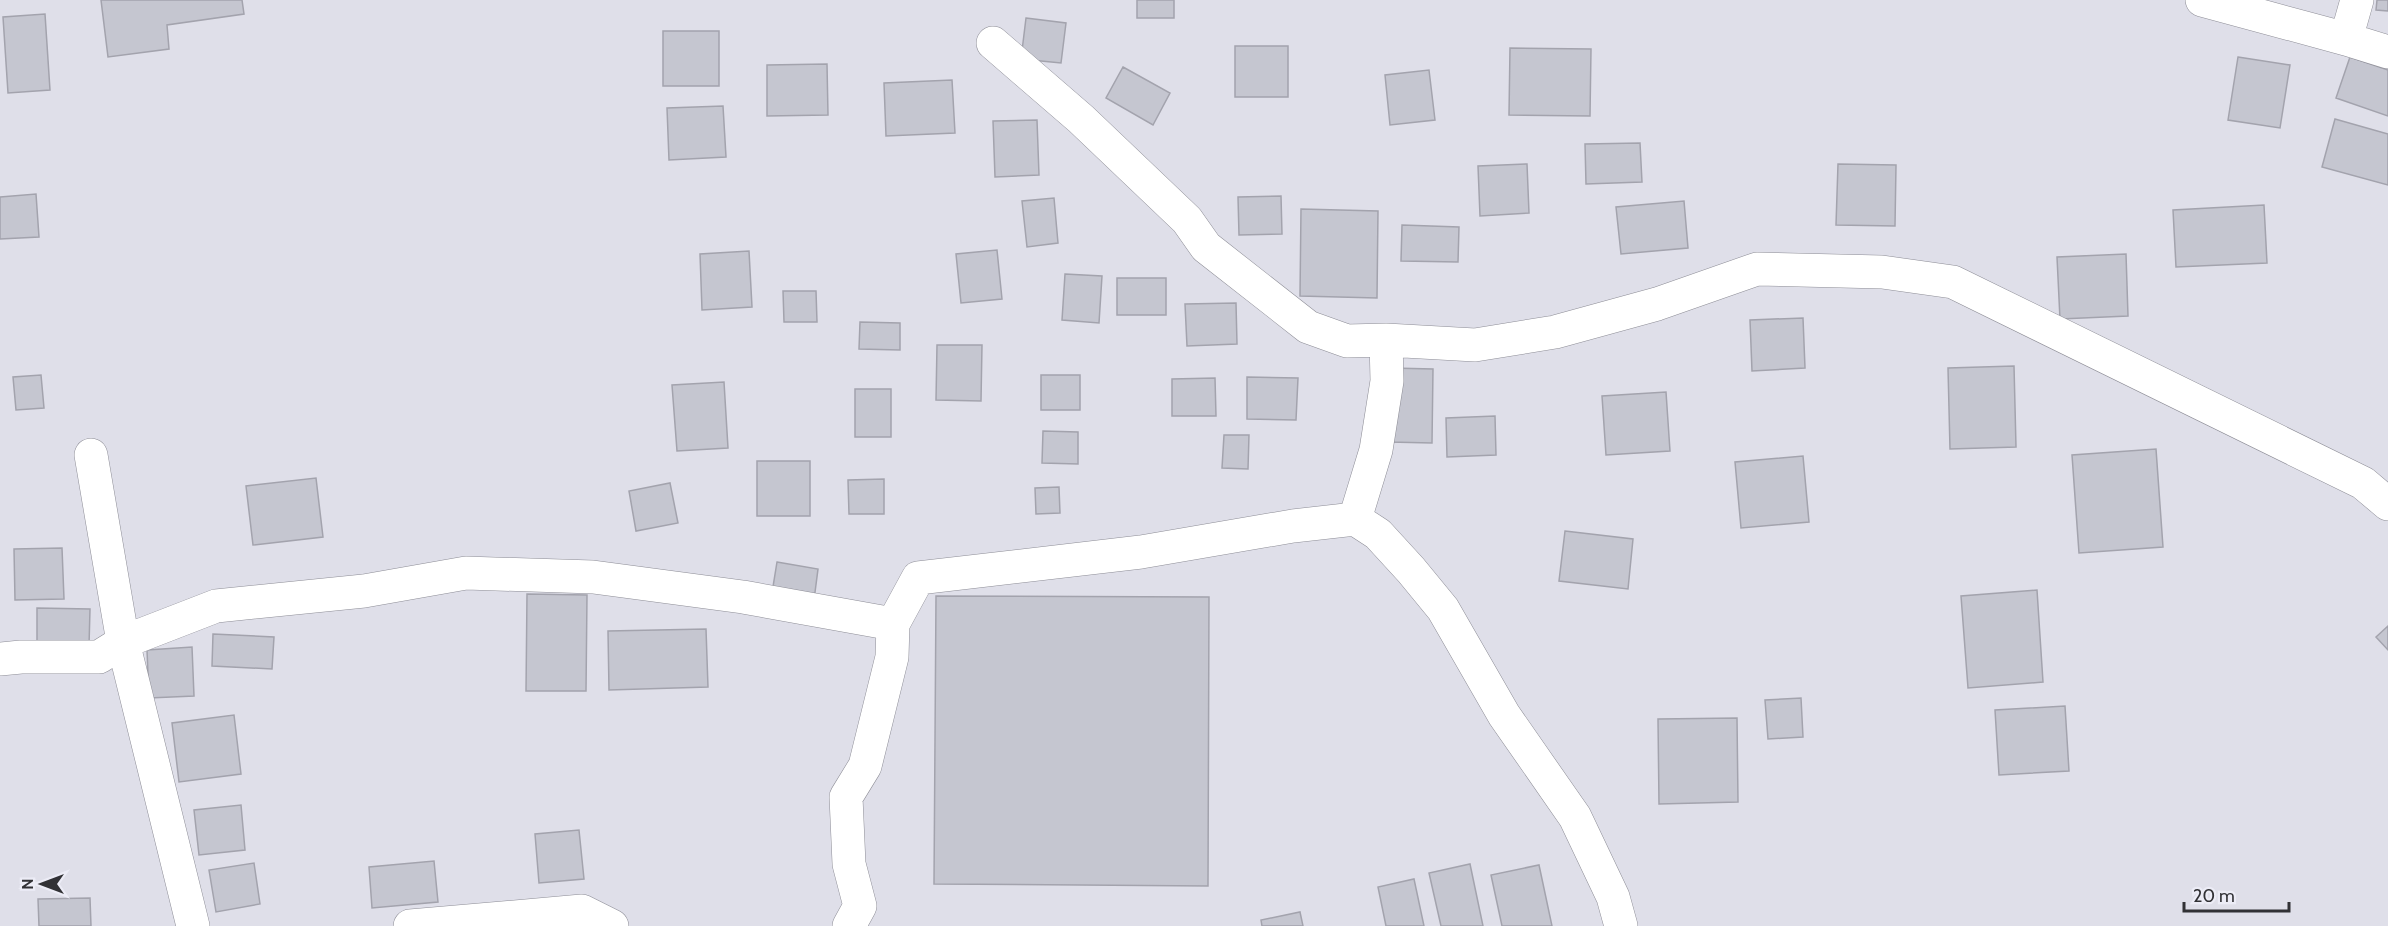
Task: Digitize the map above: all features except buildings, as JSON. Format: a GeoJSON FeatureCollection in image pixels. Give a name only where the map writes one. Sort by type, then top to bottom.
{"type":"FeatureCollection","features":[{"type":"Feature","properties":{"kind":"street"},"geometry":{"type":"LineString","coordinates":[[2202,0],[2388,52]]}},
{"type":"Feature","properties":{"kind":"street"},"geometry":{"type":"LineString","coordinates":[[2346,39],[2357,0]]}},
{"type":"Feature","properties":{"kind":"street"},"geometry":{"type":"LineString","coordinates":[[993,43],[1081,119],[1187,220],[1206,248],[1308,327],[1347,341],[1386,340],[1475,345],[1555,332],[1657,304],[1757,269],[1882,272],[1953,282],[2363,483],[2388,504]]}},
{"type":"Feature","properties":{"kind":"street"},"geometry":{"type":"LineString","coordinates":[[1355,519],[1376,450],[1387,381],[1386,340]]}},
{"type":"Feature","properties":{"kind":"street"},"geometry":{"type":"LineString","coordinates":[[91,455],[123,642],[193,926]]}},
{"type":"Feature","properties":{"kind":"street"},"geometry":{"type":"LineString","coordinates":[[849,926],[860,906],[849,864],[846,797],[865,766],[892,657],[893,624],[918,578],[1141,552],[1293,525],[1355,519],[1378,534],[1412,570],[1443,609],[1504,715],[1575,817],[1613,897],[1621,926]]}},
{"type":"Feature","properties":{"kind":"street"},"geometry":{"type":"LineString","coordinates":[[0,659],[99,657],[123,642],[216,606],[364,591],[466,573],[593,577],[743,597],[893,624]]}},
{"type":"Feature","properties":{"kind":"street"},"geometry":{"type":"LineString","coordinates":[[410,926],[582,911],[612,926]]}}]}
